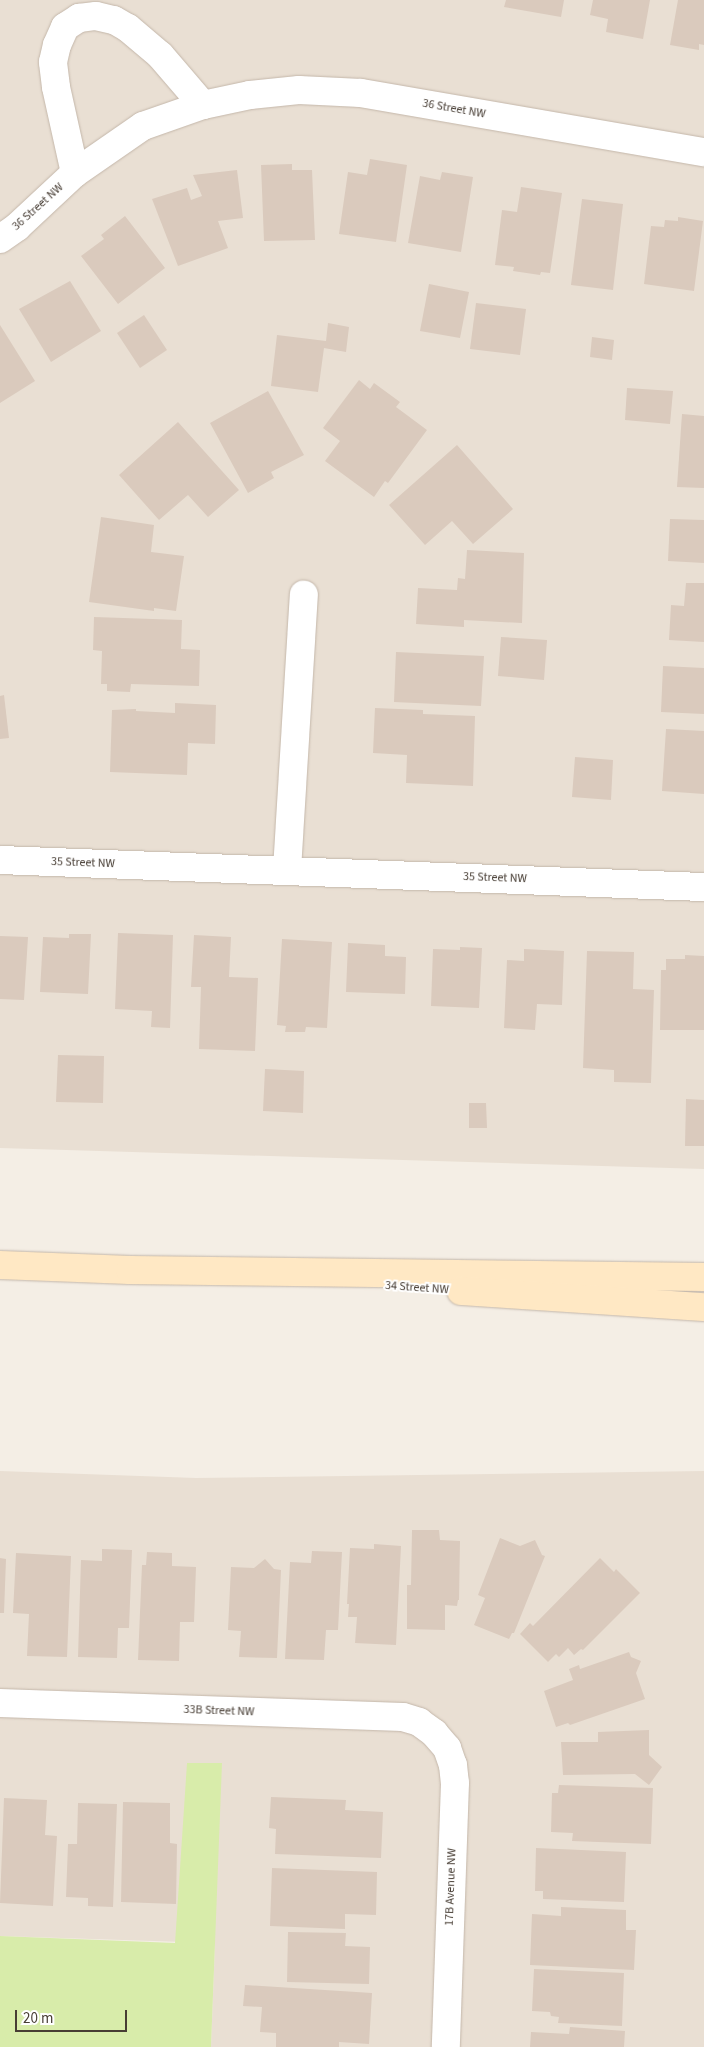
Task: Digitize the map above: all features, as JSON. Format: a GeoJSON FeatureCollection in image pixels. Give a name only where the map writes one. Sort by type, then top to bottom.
{"type":"FeatureCollection","features":[{"type":"Feature","properties":{"kind":"main road","name":"34 Street NW"},"geometry":{"type":"LineString","coordinates":[[0,1265],[130,1270],[704,1307]]}},
{"type":"Feature","properties":{"kind":"main road","name":"34 Street NW"},"geometry":{"type":"LineString","coordinates":[[130,1270],[704,1277]]}},
{"type":"Feature","properties":{"kind":"street","name":"36 Street NW"},"geometry":{"type":"LineString","coordinates":[[75,173],[56,87],[54,62],[57,45],[65,27],[79,18],[96,16],[114,20],[128,28],[160,55],[203,105]]}},
{"type":"Feature","properties":{"kind":"street","name":"36 Street NW"},"geometry":{"type":"LineString","coordinates":[[0,239],[17,227],[75,173],[143,126],[203,105],[260,94],[299,90],[333,90],[361,93],[704,152]]}},
{"type":"Feature","properties":{"kind":"street"},"geometry":{"type":"LineString","coordinates":[[287,870],[304,595]]}},
{"type":"Feature","properties":{"kind":"street","name":"35 Street NW"},"geometry":{"type":"LineString","coordinates":[[0,860],[704,887]]}},
{"type":"Feature","properties":{"kind":"street","name":"33B Street NW"},"geometry":{"type":"LineString","coordinates":[[0,1703],[403,1717],[419,1722],[434,1733]]}},
{"type":"Feature","properties":{"kind":"street","name":"17B Avenue NW"},"geometry":{"type":"LineString","coordinates":[[434,1733],[447,1748],[453,1765],[455,1783],[446,2047]]}},
{"type":"Feature","properties":{"kind":"shaded area"},"geometry":{"type":"Polygon","coordinates":[[[0,0],[704,0],[704,1169],[0,1148],[0,0]]]}},
{"type":"Feature","properties":{"kind":"shaded area"},"geometry":{"type":"Polygon","coordinates":[[[0,1471],[196,1478],[704,1471],[704,2047],[211,2047],[215,1943],[0,1936],[0,1471]]]}},
{"type":"Feature","properties":{"kind":"green space"},"geometry":{"type":"Polygon","coordinates":[[[187,1763],[222,1763],[211,2047],[0,2047],[0,1936],[175,1943],[187,1763]]]}},
{"type":"Feature","properties":{"kind":"building"},"geometry":{"type":"Polygon","coordinates":[[[506,0],[564,0],[561,17],[504,7],[506,0]]]}},
{"type":"Feature","properties":{"kind":"building"},"geometry":{"type":"Polygon","coordinates":[[[593,0],[650,0],[643,39],[606,32],[608,19],[590,15],[593,0]]]}},
{"type":"Feature","properties":{"kind":"building"},"geometry":{"type":"Polygon","coordinates":[[[678,0],[704,0],[704,45],[699,44],[699,50],[670,45],[678,0]]]}},
{"type":"Feature","properties":{"kind":"building"},"geometry":{"type":"Polygon","coordinates":[[[370,159],[407,165],[396,242],[339,234],[348,172],[367,175],[370,159]]]}},
{"type":"Feature","properties":{"kind":"building"},"geometry":{"type":"Polygon","coordinates":[[[292,164],[292,170],[312,170],[315,240],[264,241],[261,165],[292,164]]]}},
{"type":"Feature","properties":{"kind":"building"},"geometry":{"type":"Polygon","coordinates":[[[237,170],[243,218],[218,221],[228,248],[178,266],[152,199],[187,188],[191,200],[202,196],[193,175],[237,170]]]}},
{"type":"Feature","properties":{"kind":"building"},"geometry":{"type":"Polygon","coordinates":[[[442,172],[473,177],[461,252],[408,243],[420,176],[440,180],[442,172]]]}},
{"type":"Feature","properties":{"kind":"building"},"geometry":{"type":"Polygon","coordinates":[[[521,187],[562,193],[550,273],[541,272],[540,275],[513,271],[514,267],[495,265],[502,210],[517,212],[521,187]]]}},
{"type":"Feature","properties":{"kind":"building"},"geometry":{"type":"Polygon","coordinates":[[[582,199],[623,204],[613,290],[571,285],[582,199]]]}},
{"type":"Feature","properties":{"kind":"building"},"geometry":{"type":"Polygon","coordinates":[[[125,216],[165,268],[118,304],[81,256],[104,239],[101,235],[125,216]]]}},
{"type":"Feature","properties":{"kind":"building"},"geometry":{"type":"Polygon","coordinates":[[[678,217],[703,221],[694,291],[644,284],[651,226],[664,227],[665,220],[678,221],[678,217]]]}},
{"type":"Feature","properties":{"kind":"building"},"geometry":{"type":"Polygon","coordinates":[[[70,281],[101,331],[51,362],[19,309],[70,281]]]}},
{"type":"Feature","properties":{"kind":"building"},"geometry":{"type":"Polygon","coordinates":[[[429,284],[469,292],[460,338],[420,331],[429,284]]]}},
{"type":"Feature","properties":{"kind":"building"},"geometry":{"type":"Polygon","coordinates":[[[476,303],[526,309],[520,355],[470,349],[476,303]]]}},
{"type":"Feature","properties":{"kind":"building"},"geometry":{"type":"Polygon","coordinates":[[[144,315],[167,350],[140,368],[117,333],[144,315]]]}},
{"type":"Feature","properties":{"kind":"building"},"geometry":{"type":"Polygon","coordinates":[[[328,323],[349,327],[346,352],[324,348],[318,392],[271,386],[277,335],[326,341],[328,323]]]}},
{"type":"Feature","properties":{"kind":"building"},"geometry":{"type":"Polygon","coordinates":[[[0,325],[35,381],[0,403],[0,325]]]}},
{"type":"Feature","properties":{"kind":"building"},"geometry":{"type":"Polygon","coordinates":[[[592,337],[614,340],[612,360],[590,357],[592,337]]]}},
{"type":"Feature","properties":{"kind":"building"},"geometry":{"type":"Polygon","coordinates":[[[359,380],[370,389],[374,383],[400,402],[396,407],[427,430],[388,483],[385,481],[374,497],[325,461],[340,441],[323,428],[359,380]]]}},
{"type":"Feature","properties":{"kind":"building"},"geometry":{"type":"Polygon","coordinates":[[[627,388],[673,391],[670,424],[625,420],[627,388]]]}},
{"type":"Feature","properties":{"kind":"building"},"geometry":{"type":"Polygon","coordinates":[[[268,391],[304,455],[271,472],[274,478],[248,493],[210,423],[268,391]]]}},
{"type":"Feature","properties":{"kind":"building"},"geometry":{"type":"Polygon","coordinates":[[[682,414],[704,416],[704,488],[677,487],[682,414]]]}},
{"type":"Feature","properties":{"kind":"building"},"geometry":{"type":"Polygon","coordinates":[[[178,422],[239,490],[208,517],[188,495],[159,520],[119,475],[178,422]]]}},
{"type":"Feature","properties":{"kind":"building"},"geometry":{"type":"Polygon","coordinates":[[[457,445],[513,509],[473,544],[452,521],[425,545],[389,505],[457,445]]]}},
{"type":"Feature","properties":{"kind":"building"},"geometry":{"type":"Polygon","coordinates":[[[101,517],[154,525],[151,552],[184,556],[176,611],[154,608],[154,611],[89,602],[101,517]]]}},
{"type":"Feature","properties":{"kind":"building"},"geometry":{"type":"Polygon","coordinates":[[[670,519],[704,520],[704,563],[668,561],[670,519]]]}},
{"type":"Feature","properties":{"kind":"building"},"geometry":{"type":"Polygon","coordinates":[[[467,550],[524,553],[522,623],[464,620],[464,627],[416,624],[418,588],[457,590],[458,578],[465,579],[467,550]]]}},
{"type":"Feature","properties":{"kind":"building"},"geometry":{"type":"Polygon","coordinates":[[[686,583],[704,583],[704,642],[669,640],[671,605],[684,606],[686,583]]]}},
{"type":"Feature","properties":{"kind":"building"},"geometry":{"type":"Polygon","coordinates":[[[94,617],[182,620],[181,649],[200,650],[199,686],[131,684],[130,692],[107,691],[107,684],[101,684],[102,651],[93,650],[94,617]]]}},
{"type":"Feature","properties":{"kind":"building"},"geometry":{"type":"Polygon","coordinates":[[[501,637],[547,640],[544,680],[498,676],[501,637]]]}},
{"type":"Feature","properties":{"kind":"building"},"geometry":{"type":"Polygon","coordinates":[[[396,652],[484,656],[481,706],[394,702],[396,652]]]}},
{"type":"Feature","properties":{"kind":"building"},"geometry":{"type":"Polygon","coordinates":[[[663,666],[704,668],[704,714],[661,712],[663,666]]]}},
{"type":"Feature","properties":{"kind":"building"},"geometry":{"type":"Polygon","coordinates":[[[4,695],[9,738],[0,739],[0,696],[4,695]]]}},
{"type":"Feature","properties":{"kind":"building"},"geometry":{"type":"Polygon","coordinates":[[[175,703],[216,705],[215,744],[188,743],[187,775],[110,772],[112,710],[136,709],[136,711],[175,713],[175,703]]]}},
{"type":"Feature","properties":{"kind":"building"},"geometry":{"type":"Polygon","coordinates":[[[375,708],[423,710],[423,714],[475,716],[473,786],[406,783],[407,755],[373,753],[375,708]]]}},
{"type":"Feature","properties":{"kind":"building"},"geometry":{"type":"Polygon","coordinates":[[[666,729],[704,731],[704,794],[662,791],[666,729]]]}},
{"type":"Feature","properties":{"kind":"building"},"geometry":{"type":"Polygon","coordinates":[[[575,757],[613,760],[611,800],[572,797],[575,757]]]}},
{"type":"Feature","properties":{"kind":"building"},"geometry":{"type":"Polygon","coordinates":[[[118,933],[173,935],[170,1028],[151,1027],[152,1011],[115,1009],[118,933]]]}},
{"type":"Feature","properties":{"kind":"building"},"geometry":{"type":"Polygon","coordinates":[[[69,934],[91,934],[88,994],[40,992],[43,937],[69,938],[69,934]]]}},
{"type":"Feature","properties":{"kind":"building"},"geometry":{"type":"Polygon","coordinates":[[[194,935],[231,937],[229,977],[258,978],[255,1051],[199,1049],[201,987],[191,987],[194,935]]]}},
{"type":"Feature","properties":{"kind":"building"},"geometry":{"type":"Polygon","coordinates":[[[0,936],[28,937],[24,1000],[0,999],[0,936]]]}},
{"type":"Feature","properties":{"kind":"building"},"geometry":{"type":"Polygon","coordinates":[[[282,939],[332,942],[327,1028],[306,1027],[305,1032],[285,1032],[286,1026],[277,1025],[282,939]]]}},
{"type":"Feature","properties":{"kind":"building"},"geometry":{"type":"Polygon","coordinates":[[[348,943],[385,945],[385,956],[406,957],[405,994],[346,992],[348,943]]]}},
{"type":"Feature","properties":{"kind":"building"},"geometry":{"type":"Polygon","coordinates":[[[460,947],[482,948],[479,1008],[431,1006],[433,949],[460,950],[460,947]]]}},
{"type":"Feature","properties":{"kind":"building"},"geometry":{"type":"Polygon","coordinates":[[[524,949],[564,951],[562,1005],[537,1004],[535,1030],[504,1028],[507,960],[524,961],[524,949]]]}},
{"type":"Feature","properties":{"kind":"building"},"geometry":{"type":"Polygon","coordinates":[[[587,951],[634,952],[633,989],[654,990],[651,1083],[614,1082],[614,1070],[583,1068],[587,951]]]}},
{"type":"Feature","properties":{"kind":"building"},"geometry":{"type":"Polygon","coordinates":[[[685,955],[704,956],[704,1030],[660,1030],[661,970],[666,970],[666,959],[685,959],[685,955]]]}},
{"type":"Feature","properties":{"kind":"building"},"geometry":{"type":"Polygon","coordinates":[[[58,1055],[104,1056],[103,1103],[56,1102],[58,1055]]]}},
{"type":"Feature","properties":{"kind":"building"},"geometry":{"type":"Polygon","coordinates":[[[265,1069],[304,1071],[303,1113],[263,1111],[265,1069]]]}},
{"type":"Feature","properties":{"kind":"building"},"geometry":{"type":"Polygon","coordinates":[[[686,1099],[704,1100],[704,1146],[685,1146],[686,1099]]]}},
{"type":"Feature","properties":{"kind":"building"},"geometry":{"type":"Polygon","coordinates":[[[469,1103],[486,1103],[487,1128],[469,1128],[469,1103]]]}},
{"type":"Feature","properties":{"kind":"building"},"geometry":{"type":"Polygon","coordinates":[[[412,1530],[439,1530],[440,1540],[460,1541],[459,1600],[457,1606],[445,1605],[445,1630],[407,1629],[407,1585],[411,1585],[412,1530]]]}},
{"type":"Feature","properties":{"kind":"building"},"geometry":{"type":"Polygon","coordinates":[[[500,1538],[520,1546],[535,1540],[542,1555],[545,1556],[514,1633],[512,1633],[509,1639],[474,1625],[485,1598],[478,1595],[500,1538]]]}},
{"type":"Feature","properties":{"kind":"building"},"geometry":{"type":"Polygon","coordinates":[[[374,1544],[401,1546],[396,1645],[355,1643],[357,1617],[348,1617],[350,1548],[374,1549],[374,1544]]]}},
{"type":"Feature","properties":{"kind":"building"},"geometry":{"type":"Polygon","coordinates":[[[102,1549],[132,1550],[129,1628],[118,1628],[117,1658],[78,1657],[81,1560],[102,1561],[102,1549]]]}},
{"type":"Feature","properties":{"kind":"building"},"geometry":{"type":"Polygon","coordinates":[[[312,1551],[342,1552],[338,1630],[326,1630],[324,1660],[285,1659],[290,1562],[311,1563],[312,1551]]]}},
{"type":"Feature","properties":{"kind":"building"},"geometry":{"type":"Polygon","coordinates":[[[147,1552],[172,1553],[172,1566],[196,1567],[194,1622],[180,1622],[179,1661],[138,1660],[142,1565],[146,1565],[147,1552]]]}},
{"type":"Feature","properties":{"kind":"building"},"geometry":{"type":"Polygon","coordinates":[[[16,1553],[71,1556],[67,1657],[27,1656],[29,1614],[13,1613],[16,1553]]]}},
{"type":"Feature","properties":{"kind":"building"},"geometry":{"type":"Polygon","coordinates":[[[0,1558],[6,1559],[4,1613],[0,1613],[0,1558]]]}},
{"type":"Feature","properties":{"kind":"building"},"geometry":{"type":"Polygon","coordinates":[[[600,1558],[614,1572],[616,1569],[640,1593],[583,1650],[581,1649],[574,1655],[568,1648],[559,1657],[556,1654],[548,1662],[520,1634],[530,1623],[533,1626],[600,1558]]]}},
{"type":"Feature","properties":{"kind":"building"},"geometry":{"type":"Polygon","coordinates":[[[265,1559],[274,1569],[281,1570],[277,1658],[239,1657],[241,1631],[228,1630],[231,1567],[254,1568],[265,1559]]]}},
{"type":"Feature","properties":{"kind":"building"},"geometry":{"type":"Polygon","coordinates":[[[629,1652],[631,1657],[641,1661],[636,1673],[645,1699],[570,1725],[568,1723],[556,1727],[544,1691],[573,1680],[569,1669],[579,1665],[580,1669],[629,1652]]]}},
{"type":"Feature","properties":{"kind":"building"},"geometry":{"type":"Polygon","coordinates":[[[649,1730],[649,1755],[662,1767],[649,1785],[635,1774],[563,1775],[561,1742],[598,1742],[598,1732],[649,1730]]]}},
{"type":"Feature","properties":{"kind":"building"},"geometry":{"type":"Polygon","coordinates":[[[559,1785],[653,1788],[651,1844],[572,1841],[573,1833],[551,1832],[552,1793],[558,1793],[559,1785]]]}},
{"type":"Feature","properties":{"kind":"building"},"geometry":{"type":"Polygon","coordinates":[[[271,1797],[346,1800],[345,1810],[383,1812],[381,1858],[275,1854],[276,1829],[269,1828],[271,1797]]]}},
{"type":"Feature","properties":{"kind":"building"},"geometry":{"type":"Polygon","coordinates":[[[4,1798],[47,1800],[45,1835],[57,1836],[53,1906],[0,1903],[4,1798]]]}},
{"type":"Feature","properties":{"kind":"building"},"geometry":{"type":"Polygon","coordinates":[[[123,1802],[170,1803],[170,1843],[177,1844],[176,1904],[121,1902],[123,1802]]]}},
{"type":"Feature","properties":{"kind":"building"},"geometry":{"type":"Polygon","coordinates":[[[78,1803],[117,1804],[113,1907],[88,1906],[88,1898],[66,1897],[68,1844],[77,1844],[78,1803]]]}},
{"type":"Feature","properties":{"kind":"building"},"geometry":{"type":"Polygon","coordinates":[[[536,1848],[626,1852],[624,1902],[543,1899],[543,1891],[535,1891],[536,1848]]]}},
{"type":"Feature","properties":{"kind":"building"},"geometry":{"type":"Polygon","coordinates":[[[272,1868],[377,1872],[376,1915],[345,1914],[345,1929],[270,1926],[272,1868]]]}},
{"type":"Feature","properties":{"kind":"building"},"geometry":{"type":"Polygon","coordinates":[[[561,1907],[626,1910],[626,1930],[636,1930],[634,1970],[530,1965],[532,1914],[561,1916],[561,1907]]]}},
{"type":"Feature","properties":{"kind":"building"},"geometry":{"type":"Polygon","coordinates":[[[288,1932],[346,1933],[345,1946],[370,1947],[369,1984],[287,1982],[288,1932]]]}},
{"type":"Feature","properties":{"kind":"building"},"geometry":{"type":"Polygon","coordinates":[[[534,1969],[624,1973],[622,2026],[558,2023],[559,2017],[551,2016],[550,2012],[532,2011],[534,1969]]]}},
{"type":"Feature","properties":{"kind":"building"},"geometry":{"type":"Polygon","coordinates":[[[245,1985],[372,1993],[369,2044],[339,2042],[339,2047],[276,2047],[276,2033],[260,2032],[262,2007],[243,2006],[245,1985]]]}},
{"type":"Feature","properties":{"kind":"building"},"geometry":{"type":"Polygon","coordinates":[[[570,2027],[625,2031],[624,2047],[530,2047],[531,2032],[569,2034],[570,2027]]]}}]}
